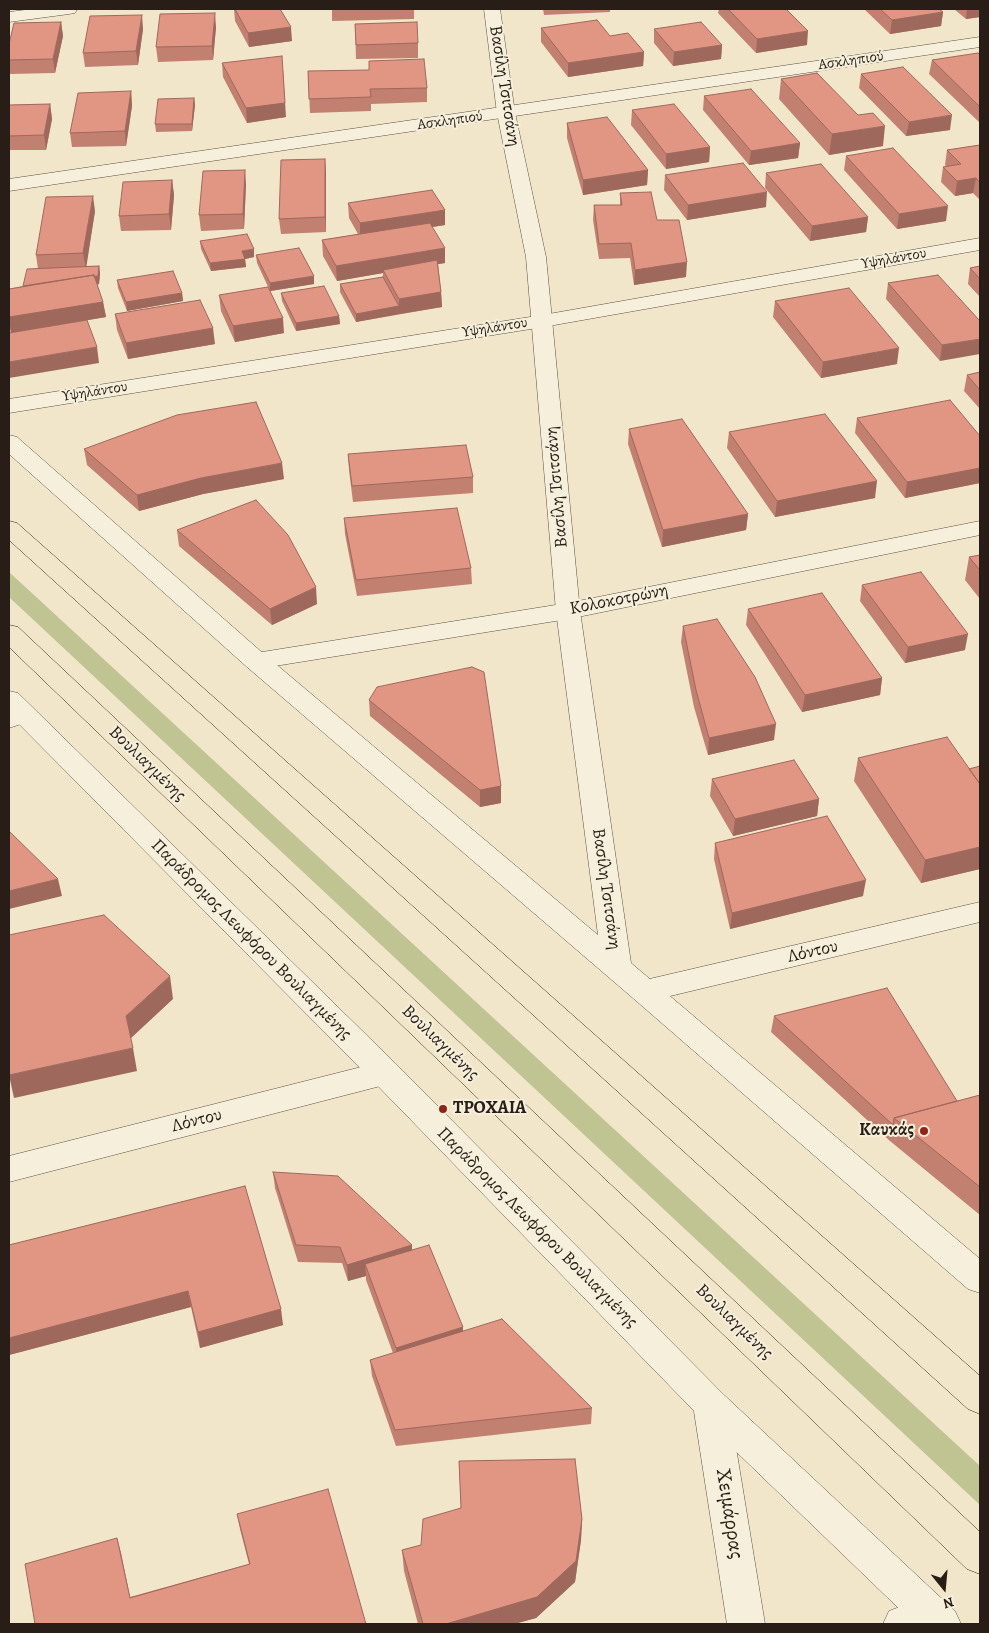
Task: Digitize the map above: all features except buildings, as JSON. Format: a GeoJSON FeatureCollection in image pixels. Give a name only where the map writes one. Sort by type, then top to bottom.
{"type":"FeatureCollection","features":[{"type":"Feature","properties":{"kind":"main road"},"geometry":{"type":"LineString","coordinates":[[9,528],[980,1398]]}},
{"type":"Feature","properties":{"kind":"main road","name":"Βουλιαγμένης"},"geometry":{"type":"LineString","coordinates":[[9,633],[980,1557]]}},
{"type":"Feature","properties":{"kind":"street"},"geometry":{"type":"LineString","coordinates":[[9,17],[68,9]]}},
{"type":"Feature","properties":{"kind":"street","name":"Βασίλη Τσιτσάνη"},"geometry":{"type":"LineString","coordinates":[[492,9],[506,113],[536,257],[568,611],[617,967]]}},
{"type":"Feature","properties":{"kind":"street","name":"Ασκληπιού"},"geometry":{"type":"LineString","coordinates":[[9,185],[980,42]]}},
{"type":"Feature","properties":{"kind":"street","name":"Υψηλάντου"},"geometry":{"type":"LineString","coordinates":[[9,406],[543,321],[980,244]]}},
{"type":"Feature","properties":{"kind":"street"},"geometry":{"type":"LineString","coordinates":[[9,442],[256,661],[617,967],[980,1279]]}},
{"type":"Feature","properties":{"kind":"street","name":"Κολοκοτρώνη"},"geometry":{"type":"LineString","coordinates":[[256,661],[568,611],[980,528]]}},
{"type":"Feature","properties":{"kind":"street","name":"Παράδρομος Λεωφόρου Βουλιαγμένης"},"geometry":{"type":"LineString","coordinates":[[14,711],[385,1073],[925,1621]]}},
{"type":"Feature","properties":{"kind":"street","name":"Λόντου"},"geometry":{"type":"LineString","coordinates":[[645,991],[980,912]]}},
{"type":"Feature","properties":{"kind":"street","name":"Λόντου"},"geometry":{"type":"LineString","coordinates":[[9,1169],[385,1073]]}},
{"type":"Feature","properties":{"kind":"street","name":"Χειμάρρας"},"geometry":{"type":"LineString","coordinates":[[711,1405],[746,1624]]}},
{"type":"Feature","properties":{"kind":"green space"},"geometry":{"type":"Polygon","coordinates":[[[9,572],[980,1466],[980,1505],[9,597],[9,572]]]}},
{"type":"Feature","properties":{"kind":"place","name":"ΤΡΟΧΑΙΑ"},"geometry":{"type":"Point","coordinates":[443,1109]}},
{"type":"Feature","properties":{"kind":"place","name":"Καυκάς"},"geometry":{"type":"Point","coordinates":[924,1131]}}]}
